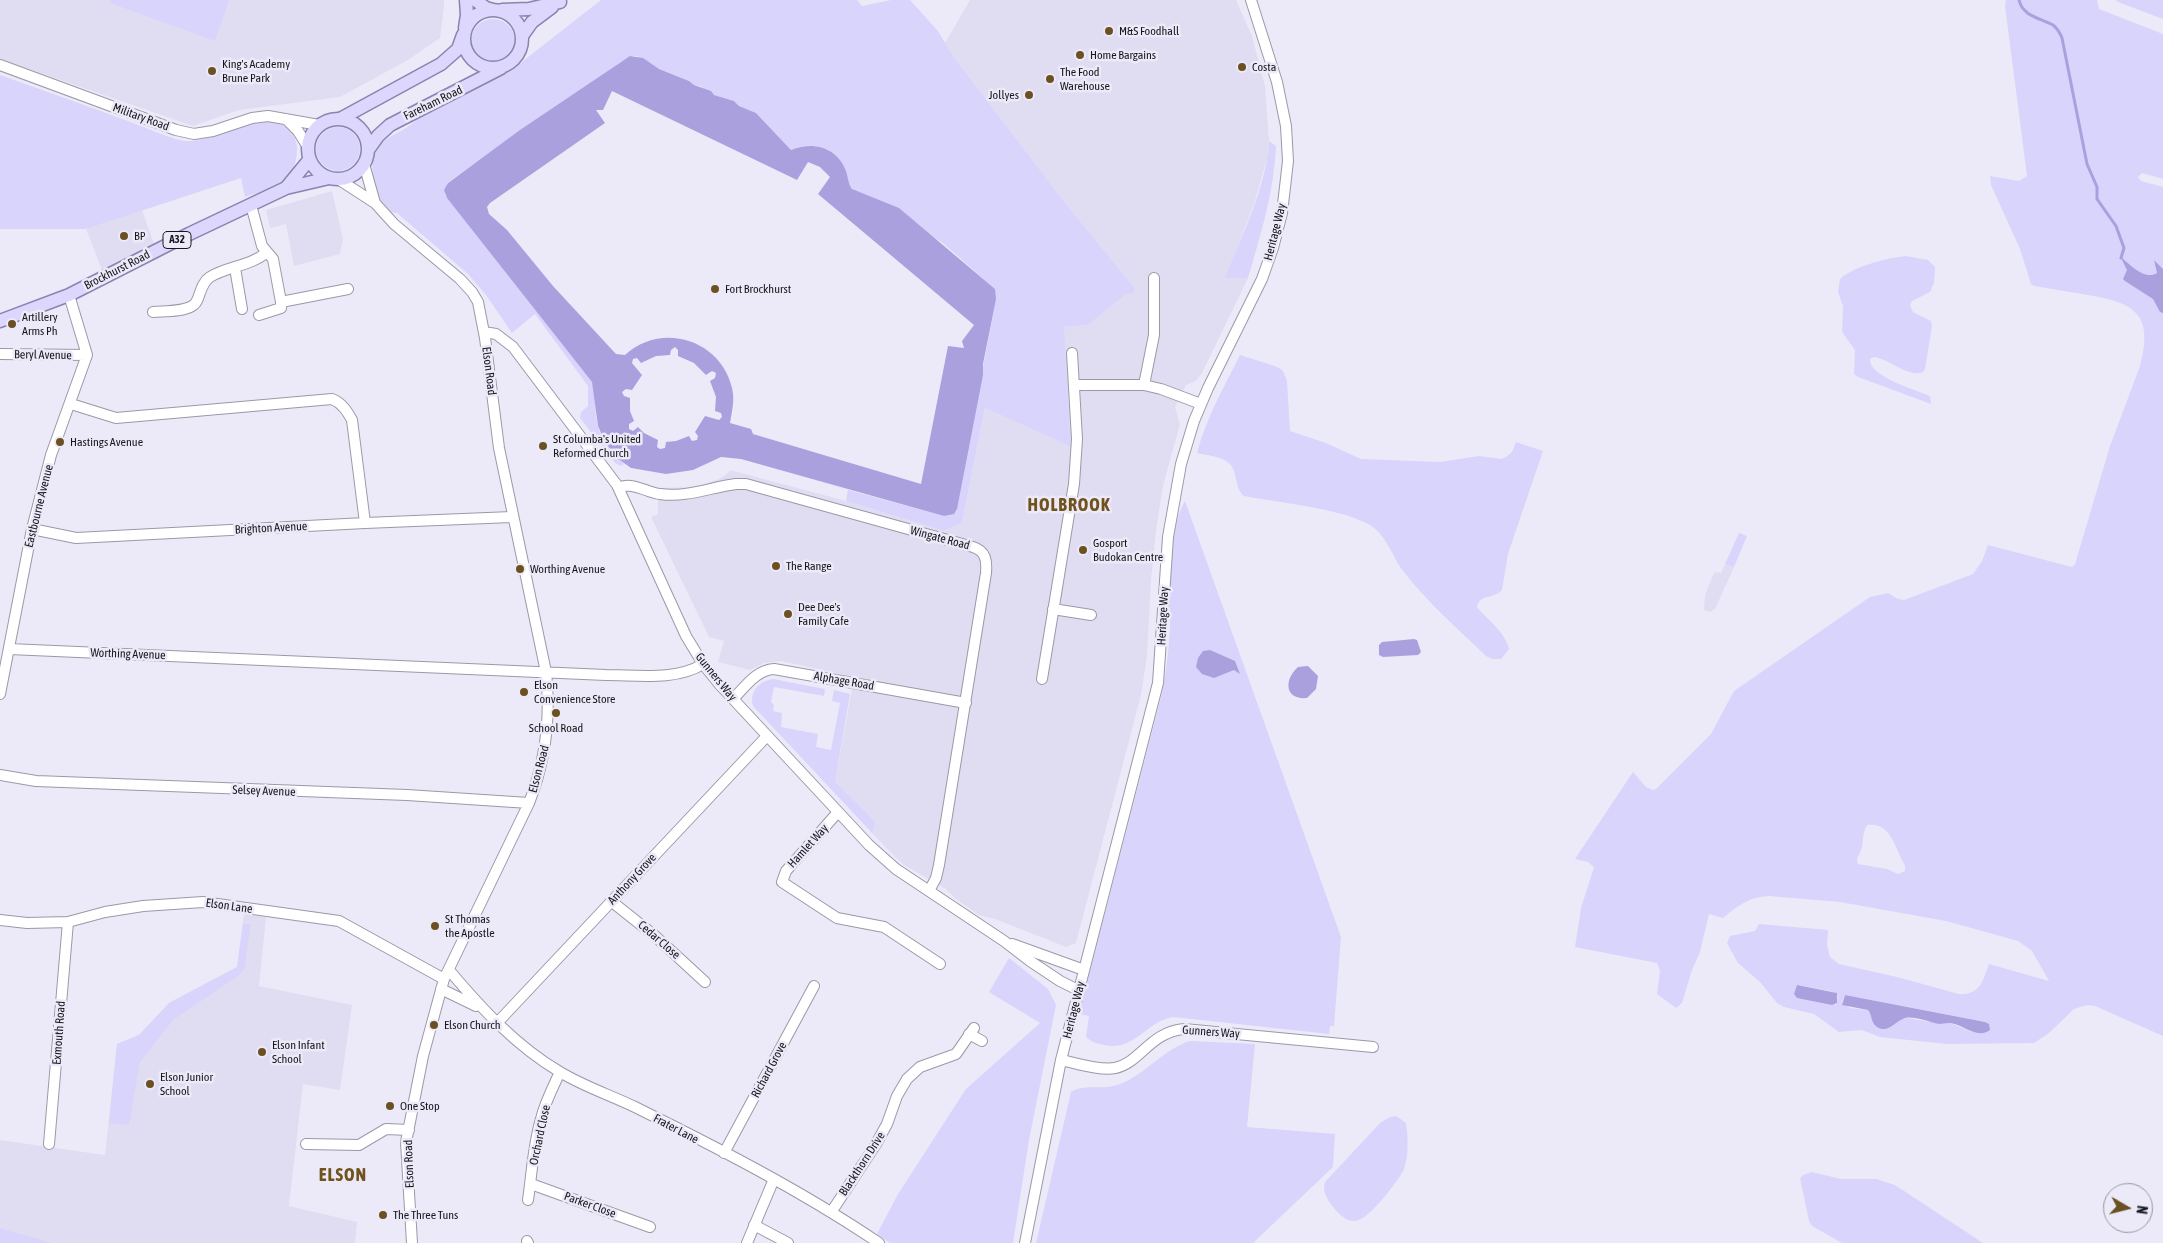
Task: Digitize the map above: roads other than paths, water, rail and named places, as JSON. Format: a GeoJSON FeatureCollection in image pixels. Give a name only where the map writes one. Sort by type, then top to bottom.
{"type":"FeatureCollection","features":[{"type":"Feature","properties":{"kind":"main road"},"geometry":{"type":"LineString","coordinates":[[340,119],[357,125],[363,132],[368,150],[364,164],[353,175],[334,179],[321,174],[308,153],[313,131],[319,125],[329,120],[340,119],[442,64],[458,49],[467,15],[466,0]]}},
{"type":"Feature","properties":{"kind":"main road"},"geometry":{"type":"LineString","coordinates":[[474,0],[486,8],[507,14],[516,21],[522,36]]}},
{"type":"Feature","properties":{"kind":"main road"},"geometry":{"type":"LineString","coordinates":[[562,1],[537,18],[522,36],[518,54],[505,66],[490,69],[475,63],[466,51],[464,32],[477,14],[495,10],[530,10],[562,1]]}},
{"type":"Feature","properties":{"kind":"main road","name":"Fareham Road"},"geometry":{"type":"LineString","coordinates":[[368,150],[378,136],[390,125],[505,66]]}},
{"type":"Feature","properties":{"kind":"main road","name":"Brockhurst Road"},"geometry":{"type":"LineString","coordinates":[[286,188],[308,153]]}},
{"type":"Feature","properties":{"kind":"main road","name":"Brockhurst Road"},"geometry":{"type":"LineString","coordinates":[[0,321],[69,295],[286,188],[334,179]]}},
{"type":"Feature","properties":{"kind":"street","name":"Heritage Way"},"geometry":{"type":"LineString","coordinates":[[1025,1243],[1061,1060],[1158,683],[1168,537],[1176,486],[1186,444],[1201,404],[1262,279],[1273,248],[1286,186],[1288,143],[1282,105],[1251,0]]}},
{"type":"Feature","properties":{"kind":"street","name":"Military Road"},"geometry":{"type":"LineString","coordinates":[[0,65],[176,130],[194,134],[213,131],[252,118],[268,116],[319,125]]}},
{"type":"Feature","properties":{"kind":"street"},"geometry":{"type":"LineString","coordinates":[[285,119],[298,131],[308,153]]}},
{"type":"Feature","properties":{"kind":"street","name":"Elson Road"},"geometry":{"type":"LineString","coordinates":[[364,164],[375,203]]}},
{"type":"Feature","properties":{"kind":"street","name":"Elson Road"},"geometry":{"type":"LineString","coordinates":[[334,179],[375,203],[394,224],[472,292],[479,305],[499,448],[546,672],[549,696],[547,736],[539,777],[529,803],[445,980],[423,1056],[406,1142],[412,1243]]}},
{"type":"Feature","properties":{"kind":"street"},"geometry":{"type":"LineString","coordinates":[[251,205],[262,246],[273,259],[281,302],[281,308],[259,315]]}},
{"type":"Feature","properties":{"kind":"street"},"geometry":{"type":"LineString","coordinates":[[153,312],[191,307],[197,302],[200,288],[207,280],[257,259],[267,252]]}},
{"type":"Feature","properties":{"kind":"street"},"geometry":{"type":"LineString","coordinates":[[235,268],[242,309]]}},
{"type":"Feature","properties":{"kind":"street"},"geometry":{"type":"LineString","coordinates":[[1144,385],[1154,334],[1154,278]]}},
{"type":"Feature","properties":{"kind":"street"},"geometry":{"type":"LineString","coordinates":[[281,302],[348,289]]}},
{"type":"Feature","properties":{"kind":"street"},"geometry":{"type":"LineString","coordinates":[[69,295],[87,356]]}},
{"type":"Feature","properties":{"kind":"street","name":"Gunners Way"},"geometry":{"type":"LineString","coordinates":[[484,332],[496,334],[513,347],[620,488],[680,624],[703,664],[733,699],[838,812],[896,869],[1004,941],[1037,966],[1078,990]]}},
{"type":"Feature","properties":{"kind":"street"},"geometry":{"type":"LineString","coordinates":[[1042,679],[1074,484],[1077,453],[1072,353]]}},
{"type":"Feature","properties":{"kind":"street","name":"Beryl Avenue"},"geometry":{"type":"LineString","coordinates":[[0,354],[87,356]]}},
{"type":"Feature","properties":{"kind":"street","name":"Eastbourne Avenue"},"geometry":{"type":"LineString","coordinates":[[0,694],[32,529],[51,455],[87,356]]}},
{"type":"Feature","properties":{"kind":"street"},"geometry":{"type":"LineString","coordinates":[[1075,385],[1144,385],[1161,389],[1201,404]]}},
{"type":"Feature","properties":{"kind":"street"},"geometry":{"type":"LineString","coordinates":[[71,404],[116,418],[332,399],[347,411],[352,420],[365,523]]}},
{"type":"Feature","properties":{"kind":"street","name":"Wingate Road"},"geometry":{"type":"LineString","coordinates":[[620,488],[626,486],[656,494],[674,495],[730,484],[746,484],[980,549],[986,558],[986,573],[939,865],[936,878],[929,891]]}},
{"type":"Feature","properties":{"kind":"street","name":"Brighton Avenue"},"geometry":{"type":"LineString","coordinates":[[32,529],[76,538],[512,517]]}},
{"type":"Feature","properties":{"kind":"street"},"geometry":{"type":"LineString","coordinates":[[1053,609],[1092,615]]}},
{"type":"Feature","properties":{"kind":"street","name":"Worthing Avenue"},"geometry":{"type":"LineString","coordinates":[[9,649],[546,672]]}},
{"type":"Feature","properties":{"kind":"street"},"geometry":{"type":"LineString","coordinates":[[546,672],[642,675],[681,674],[703,664]]}},
{"type":"Feature","properties":{"kind":"street","name":"Alphage Road"},"geometry":{"type":"LineString","coordinates":[[733,699],[759,674],[766,670],[774,669],[966,703]]}},
{"type":"Feature","properties":{"kind":"street","name":"Anthony Grove"},"geometry":{"type":"LineString","coordinates":[[497,1023],[768,736]]}},
{"type":"Feature","properties":{"kind":"street","name":"Selsey Avenue"},"geometry":{"type":"LineString","coordinates":[[0,775],[36,781],[407,795],[529,803]]}},
{"type":"Feature","properties":{"kind":"street","name":"Hamlet Way"},"geometry":{"type":"LineString","coordinates":[[838,812],[786,871],[782,882],[837,918],[884,927],[940,964]]}},
{"type":"Feature","properties":{"kind":"street","name":"Cedar Close"},"geometry":{"type":"LineString","coordinates":[[611,901],[655,936],[705,982]]}},
{"type":"Feature","properties":{"kind":"street","name":"Elson Lane"},"geometry":{"type":"LineString","coordinates":[[0,920],[27,923],[68,922],[105,912],[143,906],[194,902],[339,921],[445,980]]}},
{"type":"Feature","properties":{"kind":"street","name":"Exmouth Road"},"geometry":{"type":"LineString","coordinates":[[48,1144],[68,922]]}},
{"type":"Feature","properties":{"kind":"street","name":"Gunners Way"},"geometry":{"type":"LineString","coordinates":[[1004,941],[1084,970]]}},
{"type":"Feature","properties":{"kind":"street","name":"Frater Lane"},"geometry":{"type":"LineString","coordinates":[[445,980],[480,1007],[529,1050],[560,1072],[635,1107],[774,1179],[832,1211],[879,1243]]}},
{"type":"Feature","properties":{"kind":"street","name":"Frater Lane"},"geometry":{"type":"LineString","coordinates":[[445,980],[480,1007]]}},
{"type":"Feature","properties":{"kind":"street","name":"Richard Grove"},"geometry":{"type":"LineString","coordinates":[[724,1154],[814,986]]}},
{"type":"Feature","properties":{"kind":"street","name":"Gunners Way"},"geometry":{"type":"LineString","coordinates":[[1061,1060],[1115,1068],[1128,1062],[1164,1034],[1184,1029],[1373,1046]]}},
{"type":"Feature","properties":{"kind":"street","name":"Blackthorn Drive"},"geometry":{"type":"LineString","coordinates":[[832,1211],[876,1144],[887,1124],[897,1096],[907,1079],[920,1067],[956,1054],[972,1031],[982,1041]]}},
{"type":"Feature","properties":{"kind":"street","name":"Orchard Close"},"geometry":{"type":"LineString","coordinates":[[528,1200],[540,1120],[560,1072]]}},
{"type":"Feature","properties":{"kind":"street"},"geometry":{"type":"LineString","coordinates":[[306,1144],[359,1145],[386,1129],[409,1130]]}},
{"type":"Feature","properties":{"kind":"street"},"geometry":{"type":"LineString","coordinates":[[747,1243],[774,1179]]}},
{"type":"Feature","properties":{"kind":"street","name":"Parker Close"},"geometry":{"type":"LineString","coordinates":[[530,1184],[650,1227]]}},
{"type":"Feature","properties":{"kind":"street"},"geometry":{"type":"LineString","coordinates":[[754,1225],[788,1243]]}},
{"type":"Feature","properties":{"kind":"waterway"},"geometry":{"type":"LineString","coordinates":[[2019,0],[2021,6],[2028,14],[2053,25],[2062,38],[2087,164],[2097,187],[2097,199],[2116,226],[2124,248],[2121,258]]}},
{"type":"Feature","properties":{"kind":"place","name":"M&S Foodhall"},"geometry":{"type":"Point","coordinates":[1109,31]}},
{"type":"Feature","properties":{"kind":"place","name":"Home Bargains"},"geometry":{"type":"Point","coordinates":[1080,55]}},
{"type":"Feature","properties":{"kind":"place","name":"Costa"},"geometry":{"type":"Point","coordinates":[1242,67]}},
{"type":"Feature","properties":{"kind":"place","name":"King's Academy Brune Park"},"geometry":{"type":"Point","coordinates":[212,71]}},
{"type":"Feature","properties":{"kind":"place","name":"The Food Warehouse"},"geometry":{"type":"Point","coordinates":[1050,79]}},
{"type":"Feature","properties":{"kind":"place","name":"Jollyes"},"geometry":{"type":"Point","coordinates":[1029,95]}},
{"type":"Feature","properties":{"kind":"place","name":"BP"},"geometry":{"type":"Point","coordinates":[124,236]}},
{"type":"Feature","properties":{"kind":"place","name":"Fort Brockhurst"},"geometry":{"type":"Point","coordinates":[715,289]}},
{"type":"Feature","properties":{"kind":"place","name":"Artillery Arms Ph"},"geometry":{"type":"Point","coordinates":[12,324]}},
{"type":"Feature","properties":{"kind":"place","name":"Hastings Avenue"},"geometry":{"type":"Point","coordinates":[60,442]}},
{"type":"Feature","properties":{"kind":"place","name":"St Columba's United Reformed Church"},"geometry":{"type":"Point","coordinates":[543,446]}},
{"type":"Feature","properties":{"kind":"place","name":"Gosport Budokan Centre"},"geometry":{"type":"Point","coordinates":[1083,550]}},
{"type":"Feature","properties":{"kind":"place","name":"The Range"},"geometry":{"type":"Point","coordinates":[776,566]}},
{"type":"Feature","properties":{"kind":"place","name":"Worthing Avenue"},"geometry":{"type":"Point","coordinates":[520,569]}},
{"type":"Feature","properties":{"kind":"place","name":"Dee Dee's Family Cafe"},"geometry":{"type":"Point","coordinates":[788,614]}},
{"type":"Feature","properties":{"kind":"place","name":"Elson Convenience Store"},"geometry":{"type":"Point","coordinates":[524,692]}},
{"type":"Feature","properties":{"kind":"place","name":"School Road"},"geometry":{"type":"Point","coordinates":[556,713]}},
{"type":"Feature","properties":{"kind":"place","name":"St Thomas the Apostle"},"geometry":{"type":"Point","coordinates":[435,926]}},
{"type":"Feature","properties":{"kind":"place","name":"Elson Church"},"geometry":{"type":"Point","coordinates":[434,1025]}},
{"type":"Feature","properties":{"kind":"place","name":"Elson Infant School"},"geometry":{"type":"Point","coordinates":[262,1052]}},
{"type":"Feature","properties":{"kind":"place","name":"Elson Junior School"},"geometry":{"type":"Point","coordinates":[150,1084]}},
{"type":"Feature","properties":{"kind":"place","name":"One Stop"},"geometry":{"type":"Point","coordinates":[390,1106]}},
{"type":"Feature","properties":{"kind":"place","name":"The Three Tuns"},"geometry":{"type":"Point","coordinates":[383,1215]}},
{"type":"Feature","properties":{"kind":"district","name":"HOLBROOK"},"geometry":{"type":"Point","coordinates":[1069,505]}},
{"type":"Feature","properties":{"kind":"district","name":"ELSON"},"geometry":{"type":"Point","coordinates":[343,1175]}}]}
